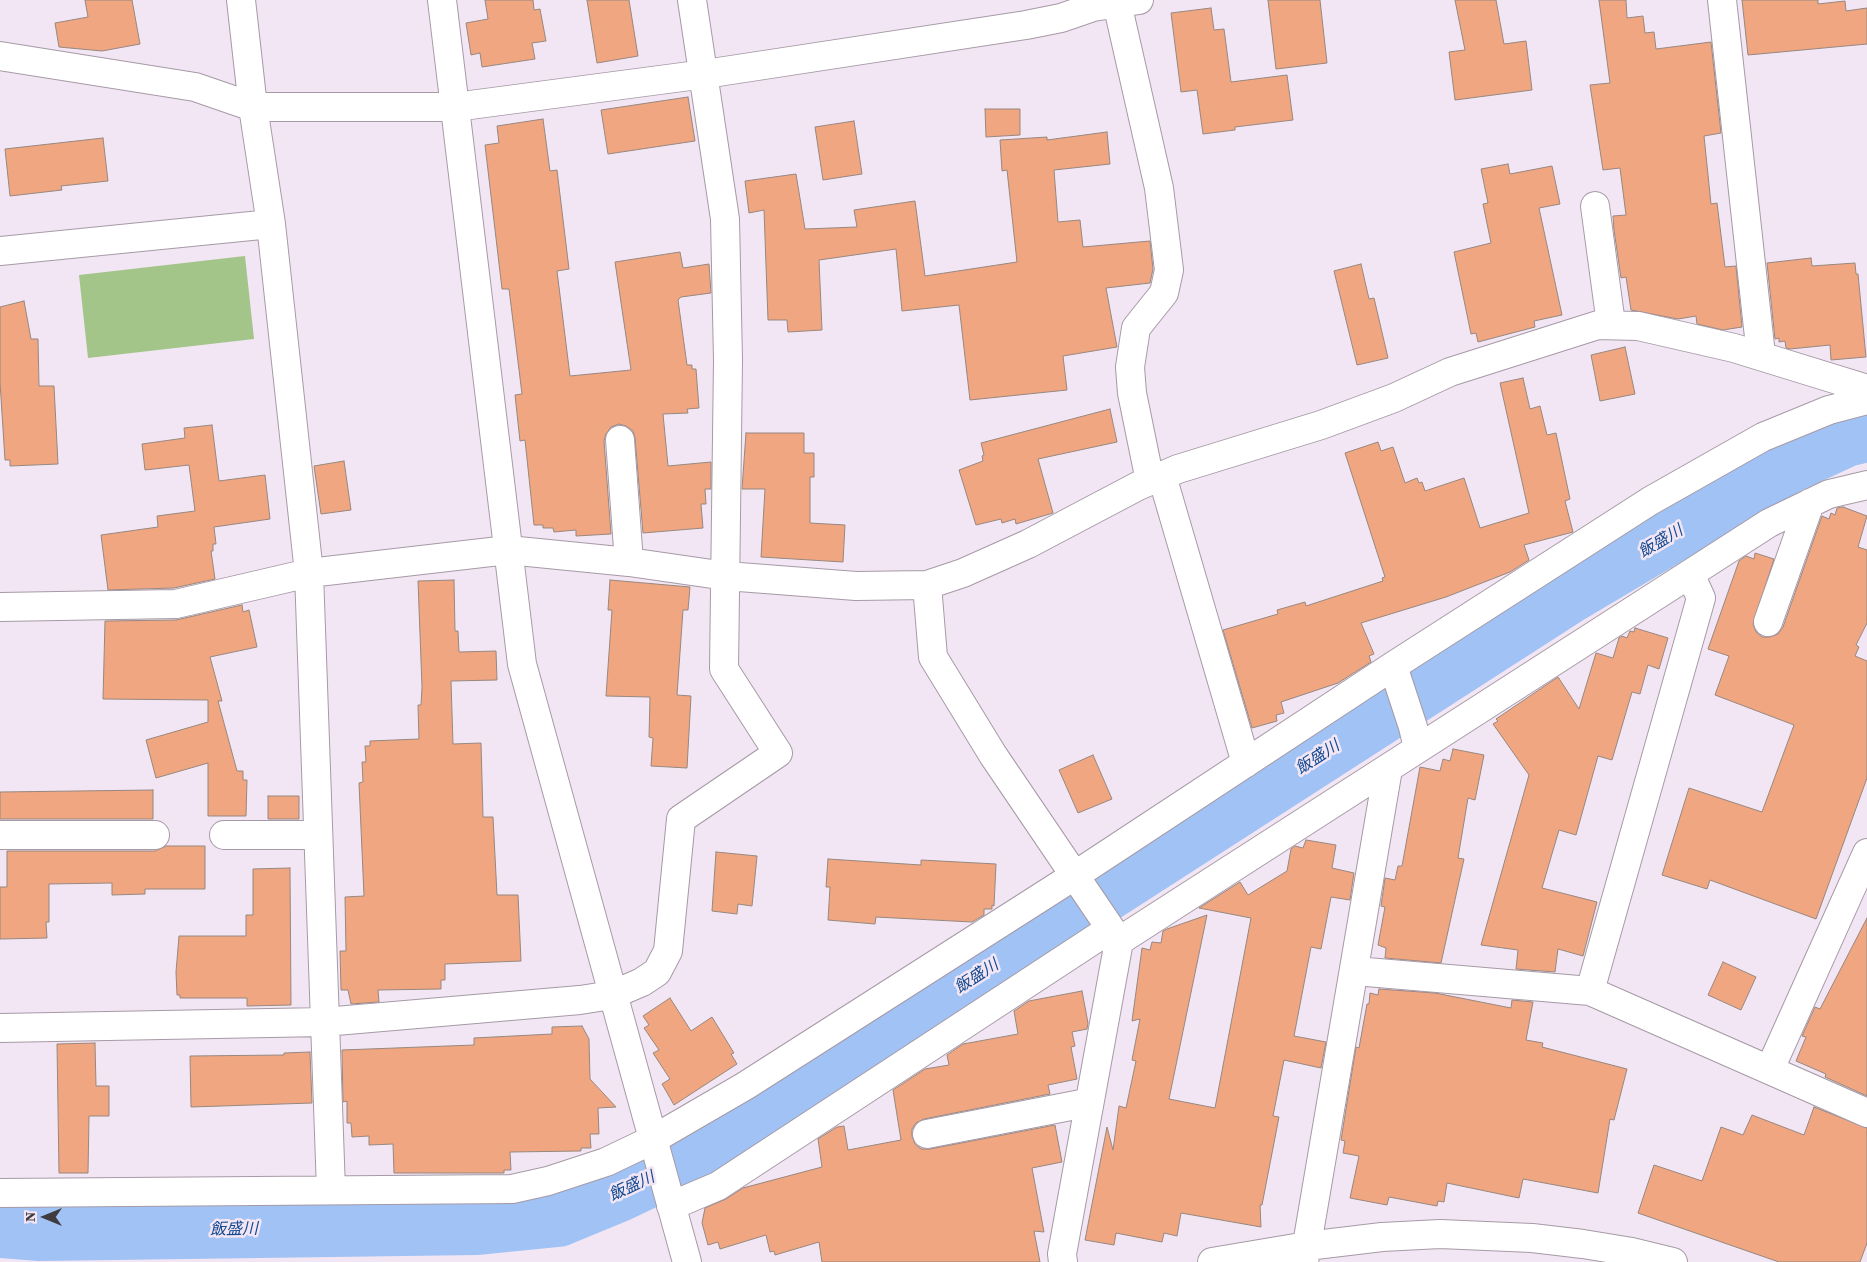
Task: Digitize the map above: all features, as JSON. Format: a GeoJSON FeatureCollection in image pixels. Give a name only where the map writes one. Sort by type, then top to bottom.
{"type":"FeatureCollection","features":[{"type":"Feature","properties":{"kind":"street"},"geometry":{"type":"LineString","coordinates":[[241,0],[253,107],[271,224],[309,573],[331,1190]]}},
{"type":"Feature","properties":{"kind":"street"},"geometry":{"type":"LineString","coordinates":[[442,0],[522,664],[612,996],[687,1262]]}},
{"type":"Feature","properties":{"kind":"street"},"geometry":{"type":"LineString","coordinates":[[0,1028],[324,1022],[612,996],[642,982],[657,972],[668,950],[680,820],[778,753],[724,669],[728,360],[725,219],[705,74],[692,0]]}},
{"type":"Feature","properties":{"kind":"street"},"geometry":{"type":"LineString","coordinates":[[1722,0],[1761,355]]}},
{"type":"Feature","properties":{"kind":"street"},"geometry":{"type":"LineString","coordinates":[[0,56],[195,86],[253,107],[455,107],[705,74],[1026,25],[1061,18],[1110,2],[1159,188],[1169,270],[1164,293],[1136,328],[1130,367],[1132,393],[1156,479],[1246,763]]}},
{"type":"Feature","properties":{"kind":"street"},"geometry":{"type":"LineString","coordinates":[[1595,206],[1611,324]]}},
{"type":"Feature","properties":{"kind":"street"},"geometry":{"type":"LineString","coordinates":[[0,251],[271,224]]}},
{"type":"Feature","properties":{"kind":"street"},"geometry":{"type":"LineString","coordinates":[[0,607],[176,604],[309,573],[508,550],[629,562],[726,576],[856,586],[926,585],[963,572],[1028,544],[1178,469],[1321,426],[1394,398],[1450,372],[1598,325],[1638,326],[1761,355],[1867,389]]}},
{"type":"Feature","properties":{"kind":"street"},"geometry":{"type":"LineString","coordinates":[[0,1193],[512,1189],[548,1181],[653,1144],[1075,878],[1246,763],[1394,671],[1642,506],[1763,437],[1829,410],[1867,400]]}},
{"type":"Feature","properties":{"kind":"street"},"geometry":{"type":"LineString","coordinates":[[620,440],[629,562]]}},
{"type":"Feature","properties":{"kind":"street"},"geometry":{"type":"LineString","coordinates":[[670,1202],[718,1186],[1113,932],[1388,769],[1416,737],[1690,574],[1769,523],[1829,494],[1867,485]]}},
{"type":"Feature","properties":{"kind":"street"},"geometry":{"type":"LineString","coordinates":[[1768,622],[1810,503]]}},
{"type":"Feature","properties":{"kind":"street"},"geometry":{"type":"LineString","coordinates":[[1590,991],[1701,598],[1690,574]]}},
{"type":"Feature","properties":{"kind":"street"},"geometry":{"type":"LineString","coordinates":[[926,585],[933,657],[993,755],[1113,932],[1089,1106],[1062,1254],[1063,1262]]}},
{"type":"Feature","properties":{"kind":"street"},"geometry":{"type":"LineString","coordinates":[[1394,671],[1416,737]]}},
{"type":"Feature","properties":{"kind":"street"},"geometry":{"type":"LineString","coordinates":[[1305,1254],[1355,971],[1388,769]]}},
{"type":"Feature","properties":{"kind":"street"},"geometry":{"type":"LineString","coordinates":[[0,835],[155,835]]}},
{"type":"Feature","properties":{"kind":"street"},"geometry":{"type":"LineString","coordinates":[[224,835],[317,836]]}},
{"type":"Feature","properties":{"kind":"street"},"geometry":{"type":"LineString","coordinates":[[1770,1068],[1867,853]]}},
{"type":"Feature","properties":{"kind":"street"},"geometry":{"type":"LineString","coordinates":[[1355,971],[1590,991],[1770,1068],[1867,1113]]}},
{"type":"Feature","properties":{"kind":"street"},"geometry":{"type":"LineString","coordinates":[[927,1134],[1081,1104],[1089,1106]]}},
{"type":"Feature","properties":{"kind":"street"},"geometry":{"type":"LineString","coordinates":[[1212,1262],[1305,1254],[1382,1237],[1486,1235],[1583,1244],[1632,1252],[1673,1262]]}},
{"type":"Feature","properties":{"kind":"green space"},"geometry":{"type":"Polygon","coordinates":[[[245,256],[254,339],[88,358],[79,275],[245,256]]]}},
{"type":"Feature","properties":{"kind":"building"},"geometry":{"type":"Polygon","coordinates":[[[85,0],[132,0],[140,44],[102,51],[59,47],[55,23],[88,17],[85,0]]]}},
{"type":"Feature","properties":{"kind":"building"},"geometry":{"type":"Polygon","coordinates":[[[485,0],[533,0],[534,10],[540,9],[546,41],[532,43],[535,59],[482,67],[480,53],[471,55],[466,23],[488,19],[485,0]]]}},
{"type":"Feature","properties":{"kind":"building"},"geometry":{"type":"Polygon","coordinates":[[[587,0],[629,0],[638,56],[597,63],[587,0]]]}},
{"type":"Feature","properties":{"kind":"building"},"geometry":{"type":"Polygon","coordinates":[[[1268,0],[1320,0],[1327,63],[1276,69],[1268,0]]]}},
{"type":"Feature","properties":{"kind":"building"},"geometry":{"type":"Polygon","coordinates":[[[1455,0],[1496,0],[1504,44],[1526,41],[1532,90],[1455,100],[1449,52],[1465,50],[1455,0]]]}},
{"type":"Feature","properties":{"kind":"building"},"geometry":{"type":"Polygon","coordinates":[[[1599,0],[1626,0],[1627,18],[1643,16],[1645,33],[1654,32],[1656,49],[1711,42],[1721,133],[1704,136],[1711,204],[1717,203],[1725,267],[1736,266],[1742,327],[1723,330],[1697,324],[1696,316],[1678,319],[1631,310],[1626,277],[1621,278],[1614,230],[1613,216],[1626,215],[1620,168],[1603,170],[1590,85],[1610,83],[1599,0]]]}},
{"type":"Feature","properties":{"kind":"building"},"geometry":{"type":"Polygon","coordinates":[[[1742,0],[1818,0],[1818,4],[1845,1],[1846,11],[1867,8],[1867,44],[1748,55],[1742,0]]]}},
{"type":"Feature","properties":{"kind":"building"},"geometry":{"type":"Polygon","coordinates":[[[1211,8],[1214,30],[1224,29],[1231,82],[1287,75],[1293,120],[1235,127],[1235,130],[1203,134],[1197,90],[1181,92],[1171,13],[1211,8]]]}},
{"type":"Feature","properties":{"kind":"building"},"geometry":{"type":"Polygon","coordinates":[[[688,97],[695,141],[608,154],[601,110],[688,97]]]}},
{"type":"Feature","properties":{"kind":"building"},"geometry":{"type":"Polygon","coordinates":[[[985,109],[1020,109],[1020,135],[986,137],[985,109]]]}},
{"type":"Feature","properties":{"kind":"building"},"geometry":{"type":"Polygon","coordinates":[[[543,119],[550,171],[557,170],[569,269],[557,271],[570,376],[631,370],[615,262],[680,252],[683,268],[709,264],[711,293],[681,297],[678,300],[687,365],[692,365],[692,369],[696,369],[699,408],[687,409],[688,413],[663,414],[668,466],[711,462],[711,489],[705,489],[706,504],[701,504],[703,528],[643,533],[635,438],[633,431],[619,424],[611,427],[604,441],[611,534],[576,536],[576,530],[554,532],[553,528],[543,528],[543,525],[534,525],[525,440],[520,441],[515,395],[522,394],[509,289],[502,289],[485,145],[499,143],[497,126],[543,119]]]}},
{"type":"Feature","properties":{"kind":"building"},"geometry":{"type":"Polygon","coordinates":[[[854,121],[862,174],[823,180],[815,127],[854,121]]]}},
{"type":"Feature","properties":{"kind":"building"},"geometry":{"type":"Polygon","coordinates":[[[1107,132],[1110,164],[1054,170],[1058,222],[1080,220],[1083,247],[1150,241],[1153,269],[1150,283],[1106,288],[1117,347],[1063,356],[1067,390],[970,400],[959,305],[902,311],[896,249],[819,260],[822,330],[788,332],[787,320],[768,320],[764,210],[749,213],[745,181],[796,174],[805,229],[857,227],[854,210],[915,201],[925,276],[1017,262],[1007,170],[1002,171],[1000,140],[1047,137],[1047,140],[1107,132]]]}},
{"type":"Feature","properties":{"kind":"building"},"geometry":{"type":"Polygon","coordinates":[[[103,138],[108,181],[61,186],[62,190],[10,196],[5,149],[103,138]]]}},
{"type":"Feature","properties":{"kind":"building"},"geometry":{"type":"Polygon","coordinates":[[[1508,164],[1510,174],[1552,166],[1560,204],[1539,208],[1562,315],[1534,321],[1535,327],[1478,342],[1476,333],[1471,334],[1454,252],[1491,243],[1483,204],[1488,203],[1481,169],[1508,164]]]}},
{"type":"Feature","properties":{"kind":"building"},"geometry":{"type":"Polygon","coordinates":[[[1811,258],[1812,266],[1855,263],[1856,274],[1858,274],[1866,357],[1831,360],[1830,345],[1790,349],[1786,348],[1785,341],[1779,342],[1779,338],[1775,339],[1767,263],[1811,258]]]}},
{"type":"Feature","properties":{"kind":"building"},"geometry":{"type":"Polygon","coordinates":[[[1361,264],[1369,299],[1374,298],[1388,358],[1357,365],[1334,271],[1361,264]]]}},
{"type":"Feature","properties":{"kind":"building"},"geometry":{"type":"Polygon","coordinates":[[[24,301],[31,339],[38,339],[39,386],[54,386],[58,464],[10,466],[10,460],[5,460],[0,382],[0,307],[24,301]]]}},
{"type":"Feature","properties":{"kind":"building"},"geometry":{"type":"Polygon","coordinates":[[[1625,347],[1635,394],[1600,401],[1591,355],[1625,347]]]}},
{"type":"Feature","properties":{"kind":"building"},"geometry":{"type":"Polygon","coordinates":[[[1523,378],[1530,409],[1540,406],[1547,435],[1556,433],[1570,499],[1565,501],[1573,532],[1524,545],[1529,560],[1510,572],[1446,597],[1361,623],[1374,654],[1369,656],[1371,662],[1338,683],[1281,702],[1284,713],[1276,715],[1277,721],[1252,728],[1223,630],[1278,614],[1277,610],[1305,602],[1306,606],[1383,581],[1382,578],[1385,577],[1345,453],[1378,442],[1381,451],[1393,447],[1405,483],[1417,478],[1419,483],[1422,482],[1425,491],[1464,478],[1480,528],[1529,513],[1500,383],[1523,378]]]}},
{"type":"Feature","properties":{"kind":"building"},"geometry":{"type":"Polygon","coordinates":[[[1110,409],[1117,442],[1038,459],[1053,513],[1016,524],[1015,519],[1002,523],[1001,519],[976,525],[959,470],[983,461],[982,456],[984,455],[981,443],[1110,409]]]}},
{"type":"Feature","properties":{"kind":"building"},"geometry":{"type":"Polygon","coordinates":[[[212,425],[219,481],[265,475],[270,519],[214,527],[216,544],[213,544],[213,551],[211,551],[215,579],[174,588],[108,590],[101,535],[158,527],[157,516],[195,511],[189,465],[145,470],[142,444],[185,438],[184,428],[212,425]]]}},
{"type":"Feature","properties":{"kind":"building"},"geometry":{"type":"Polygon","coordinates":[[[746,433],[804,433],[804,453],[814,453],[814,477],[810,477],[810,523],[845,525],[843,562],[761,557],[765,489],[742,489],[746,433]]]}},
{"type":"Feature","properties":{"kind":"building"},"geometry":{"type":"Polygon","coordinates":[[[344,461],[351,510],[321,514],[314,466],[344,461]]]}},
{"type":"Feature","properties":{"kind":"building"},"geometry":{"type":"Polygon","coordinates":[[[1843,507],[1867,516],[1858,547],[1867,550],[1867,623],[1856,645],[1859,647],[1855,656],[1867,661],[1867,778],[1816,919],[1710,880],[1707,889],[1662,875],[1689,788],[1762,812],[1794,725],[1715,695],[1729,656],[1708,649],[1739,561],[1746,556],[1754,559],[1755,553],[1774,559],[1753,624],[1756,632],[1762,637],[1778,634],[1783,627],[1822,516],[1829,519],[1831,513],[1835,515],[1837,508],[1843,507]]]}},
{"type":"Feature","properties":{"kind":"building"},"geometry":{"type":"Polygon","coordinates":[[[454,580],[455,631],[458,631],[459,652],[496,651],[497,680],[451,681],[453,744],[481,743],[483,817],[493,817],[497,895],[518,895],[521,961],[445,964],[445,980],[441,980],[441,989],[378,990],[379,1002],[351,1004],[348,990],[341,990],[340,951],[346,951],[345,897],[364,896],[359,783],[363,782],[362,762],[366,762],[365,746],[370,746],[370,741],[419,739],[418,705],[421,705],[422,687],[418,581],[454,580]]]}},
{"type":"Feature","properties":{"kind":"building"},"geometry":{"type":"Polygon","coordinates":[[[610,580],[690,587],[688,610],[683,610],[677,695],[691,696],[687,768],[651,766],[653,738],[649,737],[650,697],[606,696],[612,610],[608,610],[610,580]]]}},
{"type":"Feature","properties":{"kind":"building"},"geometry":{"type":"Polygon","coordinates":[[[242,605],[243,612],[249,610],[257,647],[210,657],[222,701],[218,701],[237,771],[243,771],[243,780],[247,780],[246,816],[208,816],[208,763],[156,778],[146,740],[208,722],[208,700],[103,699],[105,621],[176,620],[242,605]]]}},
{"type":"Feature","properties":{"kind":"building"},"geometry":{"type":"Polygon","coordinates":[[[1635,628],[1668,638],[1659,669],[1648,665],[1640,694],[1632,692],[1612,760],[1598,756],[1576,835],[1559,830],[1542,888],[1597,902],[1583,956],[1558,949],[1555,972],[1516,969],[1518,950],[1481,945],[1529,775],[1493,724],[1498,721],[1496,719],[1558,677],[1579,709],[1596,653],[1613,658],[1619,638],[1622,636],[1627,638],[1630,631],[1634,632],[1635,628]]]}},
{"type":"Feature","properties":{"kind":"building"},"geometry":{"type":"Polygon","coordinates":[[[1453,749],[1484,755],[1475,800],[1468,798],[1458,858],[1464,859],[1441,963],[1385,958],[1386,948],[1378,945],[1385,907],[1381,906],[1385,878],[1395,880],[1398,866],[1402,866],[1420,767],[1440,771],[1443,759],[1450,761],[1453,749]]]}},
{"type":"Feature","properties":{"kind":"building"},"geometry":{"type":"Polygon","coordinates":[[[1093,755],[1112,799],[1078,813],[1059,770],[1093,755]]]}},
{"type":"Feature","properties":{"kind":"building"},"geometry":{"type":"Polygon","coordinates":[[[153,790],[153,819],[0,819],[0,792],[153,790]]]}},
{"type":"Feature","properties":{"kind":"building"},"geometry":{"type":"Polygon","coordinates":[[[268,796],[299,796],[299,819],[268,819],[268,796]]]}},
{"type":"Feature","properties":{"kind":"building"},"geometry":{"type":"Polygon","coordinates":[[[1306,840],[1336,845],[1332,868],[1354,873],[1350,900],[1331,897],[1321,949],[1311,947],[1294,1036],[1326,1042],[1321,1068],[1284,1060],[1273,1116],[1279,1117],[1262,1205],[1260,1205],[1261,1227],[1181,1213],[1177,1236],[1164,1233],[1162,1242],[1116,1233],[1114,1245],[1085,1240],[1107,1127],[1113,1150],[1119,1106],[1126,1108],[1136,1061],[1132,1060],[1140,1019],[1132,1021],[1142,948],[1150,950],[1152,942],[1161,943],[1163,931],[1207,915],[1169,1099],[1215,1108],[1251,918],[1199,908],[1240,882],[1248,895],[1287,871],[1291,849],[1295,846],[1303,848],[1306,840]]]}},
{"type":"Feature","properties":{"kind":"building"},"geometry":{"type":"Polygon","coordinates":[[[166,846],[205,846],[205,889],[145,889],[145,894],[112,895],[112,883],[49,884],[49,922],[46,922],[47,938],[0,939],[0,887],[7,887],[7,851],[155,851],[166,846]]]}},
{"type":"Feature","properties":{"kind":"building"},"geometry":{"type":"Polygon","coordinates":[[[716,852],[757,856],[752,906],[738,904],[737,914],[712,911],[716,852]]]}},
{"type":"Feature","properties":{"kind":"building"},"geometry":{"type":"Polygon","coordinates":[[[828,859],[921,865],[921,860],[996,864],[994,906],[992,905],[992,909],[984,909],[984,915],[972,922],[876,917],[875,924],[828,920],[830,887],[826,887],[828,859]]]}},
{"type":"Feature","properties":{"kind":"building"},"geometry":{"type":"Polygon","coordinates":[[[290,868],[291,1005],[247,1006],[247,998],[180,998],[180,995],[177,995],[176,972],[179,936],[246,936],[246,915],[253,915],[253,869],[290,868]]]}},
{"type":"Feature","properties":{"kind":"building"},"geometry":{"type":"Polygon","coordinates":[[[1867,918],[1867,1096],[1825,1077],[1826,1074],[1796,1061],[1806,1037],[1802,1036],[1815,1007],[1820,1009],[1867,918]]]}},
{"type":"Feature","properties":{"kind":"building"},"geometry":{"type":"Polygon","coordinates":[[[1723,962],[1756,977],[1741,1010],[1708,995],[1723,962]]]}},
{"type":"Feature","properties":{"kind":"building"},"geometry":{"type":"Polygon","coordinates":[[[1379,989],[1435,993],[1511,1008],[1512,1000],[1533,1002],[1526,1040],[1543,1043],[1542,1047],[1627,1069],[1614,1120],[1610,1119],[1598,1193],[1523,1179],[1519,1198],[1447,1183],[1444,1202],[1438,1201],[1437,1206],[1389,1197],[1387,1205],[1350,1198],[1359,1156],[1343,1153],[1345,1141],[1341,1140],[1356,1047],[1359,1048],[1370,993],[1378,995],[1379,989]]]}},
{"type":"Feature","properties":{"kind":"building"},"geometry":{"type":"Polygon","coordinates":[[[1082,991],[1088,1023],[1087,1029],[1072,1032],[1075,1046],[1071,1047],[1077,1079],[1048,1085],[1050,1094],[924,1119],[916,1123],[912,1129],[915,1144],[921,1149],[930,1149],[1055,1125],[1062,1162],[1032,1168],[1044,1232],[1034,1231],[1040,1262],[822,1262],[819,1242],[775,1255],[774,1251],[770,1252],[766,1235],[720,1249],[718,1242],[708,1245],[702,1223],[705,1208],[726,1199],[743,1188],[822,1167],[818,1139],[837,1127],[844,1126],[848,1150],[901,1140],[893,1090],[925,1069],[949,1065],[947,1055],[963,1044],[1018,1034],[1014,1011],[1029,1001],[1082,991]]]}},
{"type":"Feature","properties":{"kind":"building"},"geometry":{"type":"Polygon","coordinates":[[[670,998],[691,1031],[712,1017],[734,1053],[731,1054],[737,1064],[674,1105],[662,1084],[670,1079],[653,1053],[659,1050],[644,1028],[649,1025],[643,1016],[670,998]]]}},
{"type":"Feature","properties":{"kind":"building"},"geometry":{"type":"Polygon","coordinates":[[[582,1026],[589,1039],[590,1079],[616,1107],[598,1108],[599,1134],[590,1134],[591,1148],[581,1148],[581,1151],[510,1152],[511,1170],[504,1170],[504,1173],[394,1173],[393,1144],[369,1145],[369,1136],[352,1137],[351,1123],[347,1123],[347,1101],[343,1102],[342,1050],[474,1045],[474,1038],[552,1034],[552,1027],[582,1026]]]}},
{"type":"Feature","properties":{"kind":"building"},"geometry":{"type":"Polygon","coordinates":[[[95,1043],[96,1086],[109,1086],[109,1116],[89,1116],[88,1173],[59,1173],[57,1044],[95,1043]]]}},
{"type":"Feature","properties":{"kind":"building"},"geometry":{"type":"Polygon","coordinates":[[[310,1052],[312,1103],[191,1107],[190,1056],[284,1055],[284,1053],[310,1052]]]}},
{"type":"Feature","properties":{"kind":"building"},"geometry":{"type":"Polygon","coordinates":[[[1814,1107],[1867,1128],[1867,1243],[1860,1262],[1779,1262],[1638,1213],[1654,1165],[1702,1181],[1721,1127],[1743,1135],[1752,1115],[1804,1135],[1814,1107]]]}},
{"type":"Feature","properties":{"kind":"waterway","name":"飯盛川"},"geometry":{"type":"LineString","coordinates":[[0,1230],[40,1233],[478,1227],[558,1219],[621,1193],[697,1157],[1569,596],[1790,465],[1846,439],[1867,434]]}}]}
